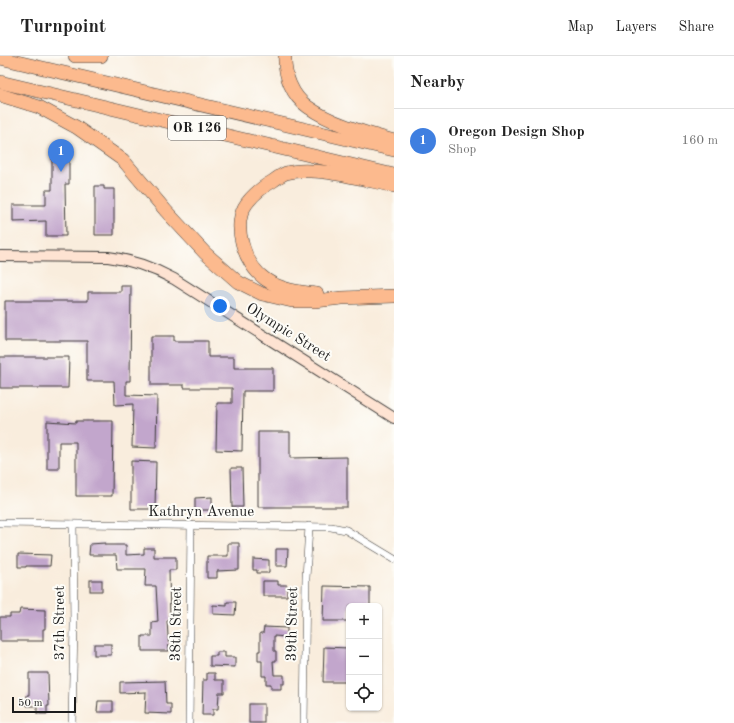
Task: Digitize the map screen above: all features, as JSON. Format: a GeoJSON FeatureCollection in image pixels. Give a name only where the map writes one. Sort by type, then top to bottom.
{"type":"FeatureCollection","features":[{"type":"Feature","properties":{"kind":"highway"},"geometry":{"type":"LineString","coordinates":[[75,56],[101,56]]}},
{"type":"Feature","properties":{"kind":"highway"},"geometry":{"type":"LineString","coordinates":[[285,56],[288,80],[296,94],[307,107],[327,118],[394,141]]}},
{"type":"Feature","properties":{"kind":"highway","name":"OR 126"},"geometry":{"type":"LineString","coordinates":[[0,58],[394,150]]}},
{"type":"Feature","properties":{"kind":"highway","name":"OR 126"},"geometry":{"type":"LineString","coordinates":[[0,82],[394,175]]}},
{"type":"Feature","properties":{"kind":"highway"},"geometry":{"type":"LineString","coordinates":[[0,95],[39,108],[76,126],[124,160],[166,211],[205,253],[238,282],[262,294],[292,301],[394,296]]}},
{"type":"Feature","properties":{"kind":"highway"},"geometry":{"type":"LineString","coordinates":[[342,298],[298,292],[279,287],[265,279],[255,270],[247,258],[240,235],[242,217],[247,203],[265,186],[285,173],[306,170],[326,172],[394,186]]}},
{"type":"Feature","properties":{"kind":"main road","name":"Olympic Street"},"geometry":{"type":"LineString","coordinates":[[0,256],[108,257],[151,267],[174,279],[394,418]]}},
{"type":"Feature","properties":{"kind":"street","name":"Kathryn Avenue"},"geometry":{"type":"LineString","coordinates":[[0,523],[331,527],[346,530],[394,559]]}},
{"type":"Feature","properties":{"kind":"street","name":"37th Street"},"geometry":{"type":"LineString","coordinates":[[72,723],[74,625],[73,524]]}},
{"type":"Feature","properties":{"kind":"street","name":"38th Street"},"geometry":{"type":"LineString","coordinates":[[189,723],[191,525]]}},
{"type":"Feature","properties":{"kind":"street","name":"39th Street"},"geometry":{"type":"LineString","coordinates":[[304,723],[306,585],[309,526]]}},
{"type":"Feature","properties":{"kind":"building"},"geometry":{"type":"Polygon","coordinates":[[[52,153],[67,153],[67,160],[69,160],[69,184],[65,184],[66,236],[46,236],[46,221],[13,222],[13,205],[46,205],[46,190],[52,190],[52,153]]]}},
{"type":"Feature","properties":{"kind":"building"},"geometry":{"type":"Polygon","coordinates":[[[95,186],[104,186],[104,189],[114,189],[114,235],[95,235],[95,186]]]}},
{"type":"Feature","properties":{"kind":"building"},"geometry":{"type":"Polygon","coordinates":[[[121,286],[131,286],[130,381],[126,381],[126,395],[157,396],[156,448],[132,447],[133,404],[115,405],[114,381],[87,381],[87,341],[5,341],[5,301],[88,301],[88,292],[121,292],[121,286]]]}},
{"type":"Feature","properties":{"kind":"building"},"geometry":{"type":"Polygon","coordinates":[[[151,336],[174,336],[174,341],[208,341],[208,357],[234,357],[234,368],[273,368],[273,391],[243,391],[242,451],[216,450],[217,403],[232,403],[232,388],[184,388],[184,385],[151,385],[151,336]]]}},
{"type":"Feature","properties":{"kind":"building"},"geometry":{"type":"Polygon","coordinates":[[[0,357],[69,357],[68,388],[0,388],[0,357]]]}},
{"type":"Feature","properties":{"kind":"building"},"geometry":{"type":"Polygon","coordinates":[[[47,421],[76,423],[76,421],[113,421],[112,496],[76,496],[76,442],[59,442],[59,469],[47,469],[47,421]]]}},
{"type":"Feature","properties":{"kind":"building"},"geometry":{"type":"Polygon","coordinates":[[[258,432],[290,432],[290,458],[347,457],[347,507],[258,507],[258,432]]]}},
{"type":"Feature","properties":{"kind":"building"},"geometry":{"type":"Polygon","coordinates":[[[131,461],[156,462],[155,509],[131,509],[131,461]]]}},
{"type":"Feature","properties":{"kind":"building"},"geometry":{"type":"Polygon","coordinates":[[[231,468],[242,468],[243,507],[232,507],[231,468]]]}},
{"type":"Feature","properties":{"kind":"building"},"geometry":{"type":"Polygon","coordinates":[[[212,497],[212,510],[195,510],[195,498],[212,497]]]}},
{"type":"Feature","properties":{"kind":"building"},"geometry":{"type":"Polygon","coordinates":[[[105,543],[105,545],[126,545],[126,555],[144,554],[144,548],[154,548],[154,557],[176,557],[176,570],[169,570],[170,621],[167,621],[169,651],[142,651],[142,636],[152,636],[152,623],[158,622],[156,586],[145,586],[146,569],[117,569],[116,555],[89,555],[90,544],[105,543]]]}},
{"type":"Feature","properties":{"kind":"building"},"geometry":{"type":"Polygon","coordinates":[[[228,543],[239,543],[239,570],[217,571],[217,578],[207,578],[207,556],[228,556],[228,543]]]}},
{"type":"Feature","properties":{"kind":"building"},"geometry":{"type":"Polygon","coordinates":[[[276,549],[288,549],[287,566],[276,566],[276,549]]]}},
{"type":"Feature","properties":{"kind":"building"},"geometry":{"type":"Polygon","coordinates":[[[18,554],[51,555],[50,566],[18,567],[18,554]]]}},
{"type":"Feature","properties":{"kind":"building"},"geometry":{"type":"Polygon","coordinates":[[[253,559],[269,560],[269,573],[257,573],[257,570],[253,570],[253,559]]]}},
{"type":"Feature","properties":{"kind":"building"},"geometry":{"type":"Polygon","coordinates":[[[90,580],[102,580],[102,591],[90,591],[90,580]]]}},
{"type":"Feature","properties":{"kind":"building"},"geometry":{"type":"Polygon","coordinates":[[[263,581],[278,581],[278,585],[287,585],[287,596],[263,596],[263,581]]]}},
{"type":"Feature","properties":{"kind":"building"},"geometry":{"type":"Polygon","coordinates":[[[324,586],[370,587],[370,603],[346,603],[346,621],[323,621],[324,586]]]}},
{"type":"Feature","properties":{"kind":"building"},"geometry":{"type":"Polygon","coordinates":[[[227,602],[236,602],[235,615],[213,614],[213,605],[227,606],[227,602]]]}},
{"type":"Feature","properties":{"kind":"building"},"geometry":{"type":"Polygon","coordinates":[[[20,609],[45,610],[45,629],[43,629],[43,641],[0,641],[0,617],[10,617],[10,614],[19,614],[20,609]]]}},
{"type":"Feature","properties":{"kind":"building"},"geometry":{"type":"Polygon","coordinates":[[[264,627],[287,628],[287,637],[274,636],[276,661],[273,661],[274,675],[284,675],[284,684],[281,684],[281,689],[271,689],[271,684],[266,684],[266,676],[262,676],[262,661],[258,661],[258,651],[260,651],[260,633],[263,633],[264,627]]]}},
{"type":"Feature","properties":{"kind":"building"},"geometry":{"type":"Polygon","coordinates":[[[94,644],[111,644],[111,655],[94,655],[94,644]]]}},
{"type":"Feature","properties":{"kind":"building"},"geometry":{"type":"Polygon","coordinates":[[[324,647],[346,648],[346,682],[323,682],[324,647]]]}},
{"type":"Feature","properties":{"kind":"building"},"geometry":{"type":"Polygon","coordinates":[[[217,652],[225,652],[225,657],[235,657],[235,667],[210,666],[210,656],[217,656],[217,652]]]}},
{"type":"Feature","properties":{"kind":"building"},"geometry":{"type":"Polygon","coordinates":[[[29,673],[48,673],[49,706],[47,706],[47,714],[37,714],[37,706],[27,706],[27,695],[29,695],[29,673]]]}},
{"type":"Feature","properties":{"kind":"building"},"geometry":{"type":"Polygon","coordinates":[[[207,673],[215,673],[215,680],[224,680],[224,693],[219,693],[218,709],[213,709],[213,715],[202,715],[203,680],[207,680],[207,673]]]}},
{"type":"Feature","properties":{"kind":"building"},"geometry":{"type":"Polygon","coordinates":[[[165,681],[166,704],[171,704],[171,714],[145,713],[146,692],[120,693],[120,682],[165,681]]]}},
{"type":"Feature","properties":{"kind":"building"},"geometry":{"type":"Polygon","coordinates":[[[98,701],[113,701],[113,712],[97,712],[98,701]]]}},
{"type":"Feature","properties":{"kind":"building"},"geometry":{"type":"Polygon","coordinates":[[[249,704],[264,704],[264,723],[249,723],[249,704]]]}},
{"type":"Feature","properties":{"kind":"place","name":"Oregon Design Shop"},"geometry":{"type":"Point","coordinates":[61,172]}}]}
